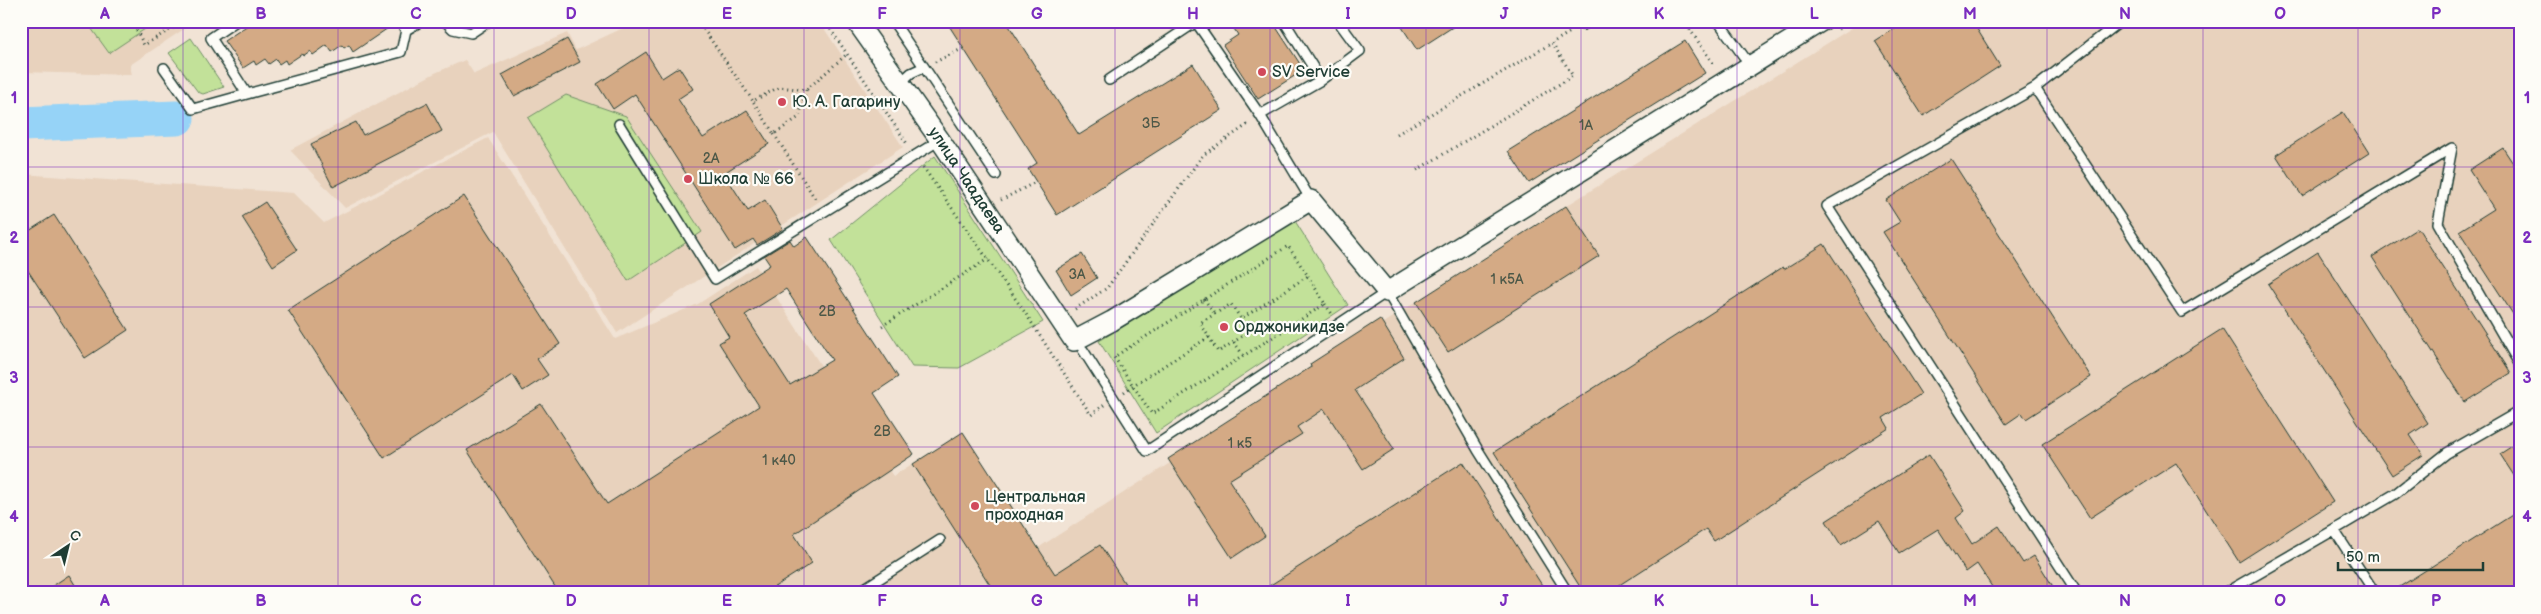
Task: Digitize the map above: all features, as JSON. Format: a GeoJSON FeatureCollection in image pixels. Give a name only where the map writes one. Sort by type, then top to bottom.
{"type":"FeatureCollection","features":[{"type":"Feature","properties":{"kind":"street","name":"улица Чаадаева"},"geometry":{"type":"LineString","coordinates":[[856,21],[940,140],[1079,346]]}},
{"type":"Feature","properties":{"kind":"street"},"geometry":{"type":"LineString","coordinates":[[1079,346],[1112,321],[1311,200],[1387,292],[1750,65],[1802,26],[1822,21]]}},
{"type":"Feature","properties":{"kind":"lane"},"geometry":{"type":"LineString","coordinates":[[236,21],[211,38],[247,94]]}},
{"type":"Feature","properties":{"kind":"lane"},"geometry":{"type":"LineString","coordinates":[[399,21],[406,30]]}},
{"type":"Feature","properties":{"kind":"lane"},"geometry":{"type":"LineString","coordinates":[[164,68],[193,109],[401,52],[406,30],[421,21]]}},
{"type":"Feature","properties":{"kind":"lane"},"geometry":{"type":"LineString","coordinates":[[446,21],[453,29],[471,32],[489,21]]}},
{"type":"Feature","properties":{"kind":"lane"},"geometry":{"type":"LineString","coordinates":[[893,21],[996,175]]}},
{"type":"Feature","properties":{"kind":"lane"},"geometry":{"type":"LineString","coordinates":[[1109,80],[1196,21],[1260,115],[1311,200]]}},
{"type":"Feature","properties":{"kind":"lane"},"geometry":{"type":"LineString","coordinates":[[1284,21],[1321,80]]}},
{"type":"Feature","properties":{"kind":"lane"},"geometry":{"type":"LineString","coordinates":[[1260,115],[1321,80],[1360,51],[1338,21]]}},
{"type":"Feature","properties":{"kind":"lane"},"geometry":{"type":"LineString","coordinates":[[1718,21],[1750,65]]}},
{"type":"Feature","properties":{"kind":"lane"},"geometry":{"type":"LineString","coordinates":[[2077,593],[1827,206],[2035,88],[2120,21]]}},
{"type":"Feature","properties":{"kind":"lane"},"geometry":{"type":"LineString","coordinates":[[900,83],[911,73],[924,66]]}},
{"type":"Feature","properties":{"kind":"lane"},"geometry":{"type":"LineString","coordinates":[[2035,88],[2182,312],[2452,148],[2438,223],[2520,365]]}},
{"type":"Feature","properties":{"kind":"lane"},"geometry":{"type":"LineString","coordinates":[[619,124],[715,279],[940,140]]}},
{"type":"Feature","properties":{"kind":"lane"},"geometry":{"type":"LineString","coordinates":[[1079,346],[1147,451],[1387,292],[1478,450],[1568,593]]}},
{"type":"Feature","properties":{"kind":"lane"},"geometry":{"type":"LineString","coordinates":[[2225,593],[2394,494],[2446,453],[2520,411]]}},
{"type":"Feature","properties":{"kind":"lane"},"geometry":{"type":"LineString","coordinates":[[2334,530],[2374,593]]}},
{"type":"Feature","properties":{"kind":"lane"},"geometry":{"type":"LineString","coordinates":[[857,593],[940,540]]}},
{"type":"Feature","properties":{"kind":"path"},"geometry":{"type":"LineString","coordinates":[[132,21],[144,45],[186,21]]}},
{"type":"Feature","properties":{"kind":"path"},"geometry":{"type":"LineString","coordinates":[[698,21],[753,101],[824,211]]}},
{"type":"Feature","properties":{"kind":"path"},"geometry":{"type":"LineString","coordinates":[[825,21],[915,156],[1024,311],[1091,415],[1132,386],[1209,337]]}},
{"type":"Feature","properties":{"kind":"path"},"geometry":{"type":"LineString","coordinates":[[1684,21],[1725,81]]}},
{"type":"Feature","properties":{"kind":"path"},"geometry":{"type":"LineString","coordinates":[[1397,134],[1586,23]]}},
{"type":"Feature","properties":{"kind":"path"},"geometry":{"type":"LineString","coordinates":[[1417,170],[1573,76],[1552,43]]}},
{"type":"Feature","properties":{"kind":"path"},"geometry":{"type":"LineString","coordinates":[[924,66],[964,48]]}},
{"type":"Feature","properties":{"kind":"path"},"geometry":{"type":"LineString","coordinates":[[774,134],[799,117],[806,90],[847,54]]}},
{"type":"Feature","properties":{"kind":"path"},"geometry":{"type":"LineString","coordinates":[[753,101],[779,87],[806,90]]}},
{"type":"Feature","properties":{"kind":"path"},"geometry":{"type":"LineString","coordinates":[[1071,312],[1107,288],[1203,155],[1260,115]]}},
{"type":"Feature","properties":{"kind":"path"},"geometry":{"type":"LineString","coordinates":[[997,203],[1036,182]]}},
{"type":"Feature","properties":{"kind":"path"},"geometry":{"type":"LineString","coordinates":[[1288,246],[1308,276],[1326,304],[1152,414],[1114,357],[1288,246]]}},
{"type":"Feature","properties":{"kind":"path"},"geometry":{"type":"LineString","coordinates":[[882,326],[988,259]]}},
{"type":"Feature","properties":{"kind":"path"},"geometry":{"type":"LineString","coordinates":[[1241,319],[1308,276]]}},
{"type":"Feature","properties":{"kind":"path"},"geometry":{"type":"LineString","coordinates":[[1204,299],[1215,314]]}},
{"type":"Feature","properties":{"kind":"path"},"geometry":{"type":"LineString","coordinates":[[1231,304],[1249,332],[1218,352],[1200,323],[1215,314],[1231,304]]}},
{"type":"Feature","properties":{"kind":"path"},"geometry":{"type":"LineString","coordinates":[[1234,342],[1243,355]]}},
{"type":"Feature","properties":{"kind":"shaded area"},"geometry":{"type":"Polygon","coordinates":[[[21,21],[196,21],[130,65],[132,75],[21,72],[21,21]]]}},
{"type":"Feature","properties":{"kind":"shaded area","name":"Школа № 66"},"geometry":{"type":"Polygon","coordinates":[[[638,21],[819,21],[903,147],[617,333],[493,132],[345,208],[290,150],[435,73],[465,60],[474,74],[567,33],[576,50],[638,21]]]}},
{"type":"Feature","properties":{"kind":"shaded area"},"geometry":{"type":"Polygon","coordinates":[[[1863,21],[2520,21],[2520,593],[21,593],[21,174],[294,193],[324,223],[488,138],[615,339],[698,304],[756,266],[893,476],[963,432],[1038,548],[1170,463],[1168,459],[1311,367],[1310,364],[1379,319],[1383,323],[1566,206],[1863,21]]]}},
{"type":"Feature","properties":{"kind":"green space"},"geometry":{"type":"Polygon","coordinates":[[[86,21],[157,21],[109,53],[86,21]]]}},
{"type":"Feature","properties":{"kind":"green space"},"geometry":{"type":"Polygon","coordinates":[[[191,38],[224,87],[203,94],[198,92],[169,53],[191,38]]]}},
{"type":"Feature","properties":{"kind":"green space"},"geometry":{"type":"Polygon","coordinates":[[[566,95],[626,116],[702,232],[628,281],[528,118],[566,95]]]}},
{"type":"Feature","properties":{"kind":"green space"},"geometry":{"type":"Polygon","coordinates":[[[935,156],[1043,322],[959,368],[912,367],[831,240],[935,156]]]}},
{"type":"Feature","properties":{"kind":"green space"},"geometry":{"type":"Polygon","coordinates":[[[1295,221],[1348,305],[1156,433],[1099,341],[1295,221]]]}},
{"type":"Feature","properties":{"kind":"building"},"geometry":{"type":"Polygon","coordinates":[[[254,21],[393,21],[394,24],[353,52],[349,45],[344,48],[342,45],[332,52],[327,45],[313,55],[310,51],[287,64],[285,60],[279,64],[276,59],[269,64],[265,59],[256,65],[254,61],[243,68],[224,41],[254,21]]]}},
{"type":"Feature","properties":{"kind":"building"},"geometry":{"type":"Polygon","coordinates":[[[946,21],[1006,21],[1079,135],[1193,64],[1222,110],[1057,215],[1028,169],[1037,163],[946,21]]]}},
{"type":"Feature","properties":{"kind":"building"},"geometry":{"type":"Polygon","coordinates":[[[1229,21],[1272,21],[1304,70],[1258,99],[1223,45],[1238,35],[1229,21]]]}},
{"type":"Feature","properties":{"kind":"building"},"geometry":{"type":"Polygon","coordinates":[[[1398,21],[1462,21],[1417,50],[1398,21]]]}},
{"type":"Feature","properties":{"kind":"building"},"geometry":{"type":"Polygon","coordinates":[[[1906,21],[1972,21],[2000,66],[1923,116],[1875,41],[1906,21]]]}},
{"type":"Feature","properties":{"kind":"building"},"geometry":{"type":"Polygon","coordinates":[[[567,39],[580,62],[514,96],[502,75],[567,39]]]}},
{"type":"Feature","properties":{"kind":"building"},"geometry":{"type":"Polygon","coordinates":[[[1685,41],[1705,73],[1529,183],[1508,151],[1685,41]]]}},
{"type":"Feature","properties":{"kind":"building"},"geometry":{"type":"Polygon","coordinates":[[[646,52],[662,78],[679,67],[693,89],[678,99],[703,138],[747,110],[769,144],[724,173],[748,211],[765,200],[783,229],[757,245],[753,239],[735,250],[635,94],[613,109],[597,84],[646,52]]]}},
{"type":"Feature","properties":{"kind":"building"},"geometry":{"type":"Polygon","coordinates":[[[427,103],[442,131],[333,187],[311,144],[356,122],[363,135],[427,103]]]}},
{"type":"Feature","properties":{"kind":"building"},"geometry":{"type":"Polygon","coordinates":[[[2343,112],[2369,153],[2302,196],[2276,155],[2343,112]]]}},
{"type":"Feature","properties":{"kind":"building"},"geometry":{"type":"Polygon","coordinates":[[[2503,148],[2520,174],[2520,325],[2459,231],[2494,209],[2469,170],[2503,148]]]}},
{"type":"Feature","properties":{"kind":"building"},"geometry":{"type":"Polygon","coordinates":[[[1951,159],[2091,377],[2026,419],[2022,413],[2006,424],[1883,232],[1900,222],[1886,200],[1951,159]]]}},
{"type":"Feature","properties":{"kind":"building"},"geometry":{"type":"Polygon","coordinates":[[[464,196],[560,344],[537,359],[548,375],[523,391],[513,375],[384,458],[288,310],[464,196]]]}},
{"type":"Feature","properties":{"kind":"building"},"geometry":{"type":"Polygon","coordinates":[[[265,202],[297,250],[273,266],[242,217],[265,202]]]}},
{"type":"Feature","properties":{"kind":"building"},"geometry":{"type":"Polygon","coordinates":[[[1566,206],[1599,256],[1448,352],[1416,302],[1566,206]]]}},
{"type":"Feature","properties":{"kind":"building"},"geometry":{"type":"Polygon","coordinates":[[[54,215],[128,330],[85,358],[21,260],[21,236],[54,215]]]}},
{"type":"Feature","properties":{"kind":"building"},"geometry":{"type":"Polygon","coordinates":[[[2418,228],[2511,373],[2465,402],[2372,257],[2418,228]]]}},
{"type":"Feature","properties":{"kind":"building"},"geometry":{"type":"Polygon","coordinates":[[[807,237],[898,377],[874,393],[914,454],[794,534],[812,563],[765,593],[559,593],[467,450],[541,404],[607,504],[759,406],[719,343],[729,337],[709,304],[770,265],[764,256],[790,240],[794,246],[807,237]],[[786,289],[745,315],[790,385],[832,360],[786,289]]]}},
{"type":"Feature","properties":{"kind":"building"},"geometry":{"type":"Polygon","coordinates":[[[1824,244],[1921,394],[1883,418],[1889,428],[1714,541],[1706,529],[1607,593],[1584,593],[1494,452],[1783,267],[1784,269],[1824,244]]]}},
{"type":"Feature","properties":{"kind":"building"},"geometry":{"type":"Polygon","coordinates":[[[2318,252],[2428,423],[2410,435],[2423,455],[2392,475],[2268,284],[2318,252]]]}},
{"type":"Feature","properties":{"kind":"building"},"geometry":{"type":"Polygon","coordinates":[[[1082,254],[1097,278],[1071,295],[1056,270],[1082,254]]]}},
{"type":"Feature","properties":{"kind":"building"},"geometry":{"type":"Polygon","coordinates":[[[1380,319],[1404,358],[1355,390],[1394,449],[1363,469],[1324,409],[1297,427],[1302,434],[1229,480],[1265,536],[1232,558],[1168,459],[1311,367],[1310,364],[1380,319]]]}},
{"type":"Feature","properties":{"kind":"building"},"geometry":{"type":"Polygon","coordinates":[[[2222,329],[2333,502],[2239,562],[2176,463],[2090,518],[2042,444],[2222,329]]]}},
{"type":"Feature","properties":{"kind":"building","name":"Центральная проходная"},"geometry":{"type":"Polygon","coordinates":[[[963,432],[1055,574],[1100,545],[1131,593],[995,593],[913,464],[963,432]]]}},
{"type":"Feature","properties":{"kind":"building"},"geometry":{"type":"Polygon","coordinates":[[[2520,441],[2520,485],[2500,454],[2520,441]]]}},
{"type":"Feature","properties":{"kind":"building"},"geometry":{"type":"Polygon","coordinates":[[[1929,455],[1965,511],[1956,518],[1972,544],[1999,526],[2023,563],[2034,556],[2057,593],[1996,593],[1977,564],[1966,572],[1938,529],[1899,553],[1879,521],[1841,545],[1826,521],[1929,455]]]}},
{"type":"Feature","properties":{"kind":"building"},"geometry":{"type":"Polygon","coordinates":[[[1463,462],[1547,593],[1258,593],[1463,462]]]}},
{"type":"Feature","properties":{"kind":"building"},"geometry":{"type":"Polygon","coordinates":[[[2520,510],[2520,593],[2390,593],[2520,510]]]}},
{"type":"Feature","properties":{"kind":"building"},"geometry":{"type":"Polygon","coordinates":[[[69,575],[80,593],[42,593],[69,575]]]}},
{"type":"Feature","properties":{"kind":"waterway"},"geometry":{"type":"LineString","coordinates":[[21,124],[177,118]]}},
{"type":"Feature","properties":{"kind":"place","name":"SV Service"},"geometry":{"type":"Point","coordinates":[1262,72]}},
{"type":"Feature","properties":{"kind":"place","name":"Ю. А. Гагарину"},"geometry":{"type":"Point","coordinates":[782,102]}},
{"type":"Feature","properties":{"kind":"place","name":"Школа № 66"},"geometry":{"type":"Point","coordinates":[688,179]}},
{"type":"Feature","properties":{"kind":"place","name":"Орджоникидзе"},"geometry":{"type":"Point","coordinates":[1224,327]}},
{"type":"Feature","properties":{"kind":"place","name":"Центральная проходная"},"geometry":{"type":"Point","coordinates":[975,506]}}]}
